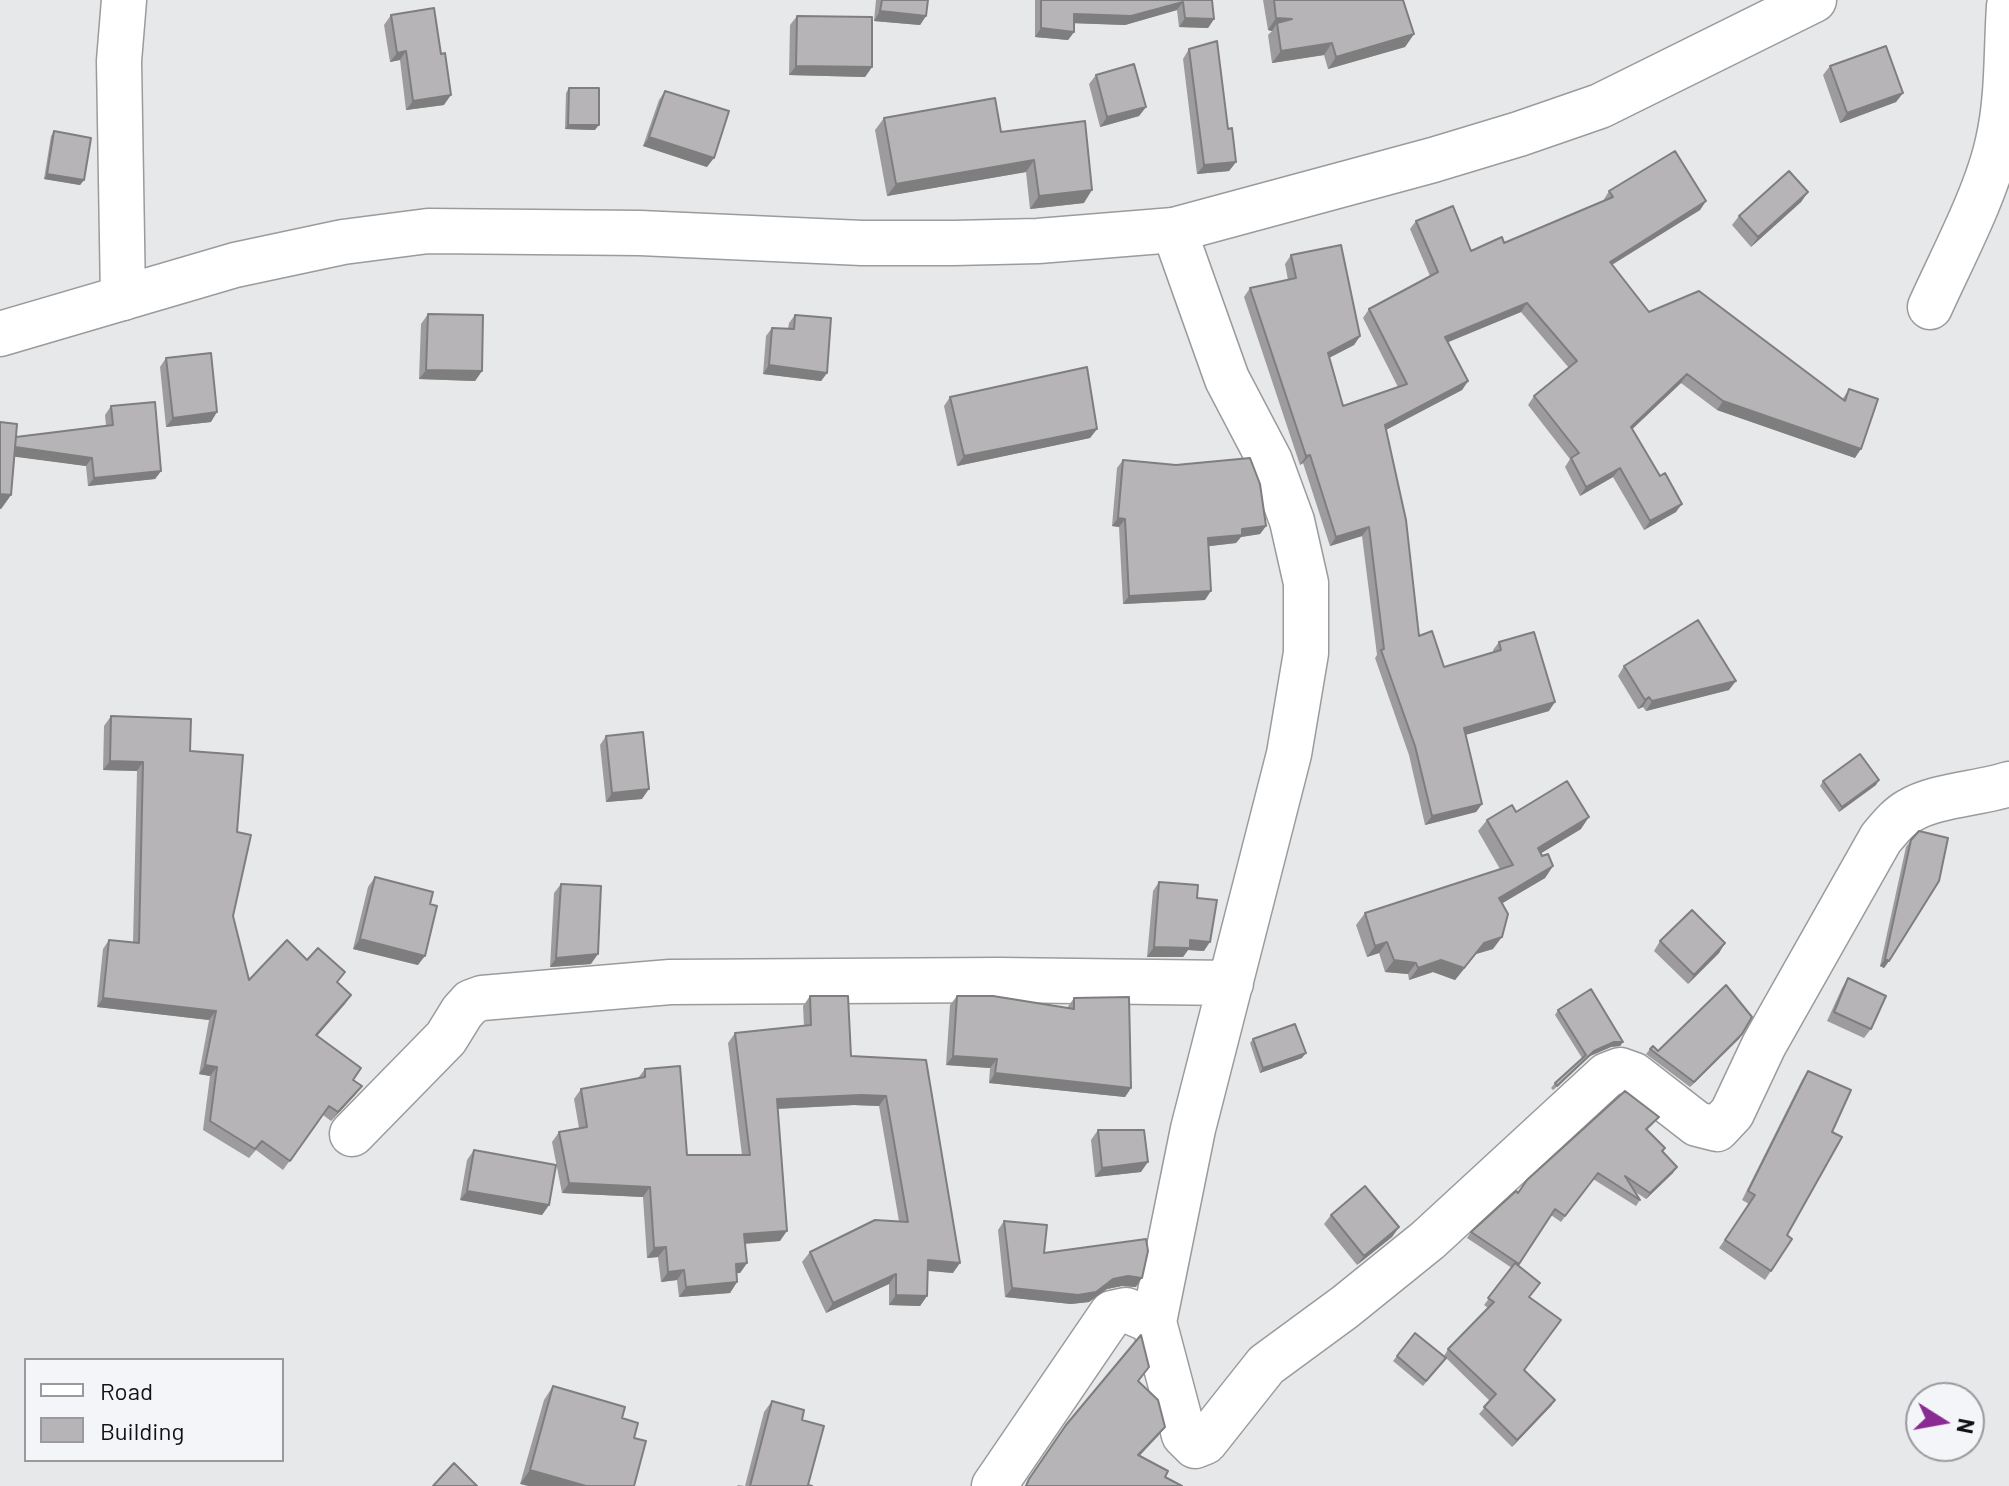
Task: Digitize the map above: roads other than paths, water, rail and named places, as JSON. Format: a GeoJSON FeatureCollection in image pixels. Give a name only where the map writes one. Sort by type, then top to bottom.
{"type":"FeatureCollection","features":[{"type":"Feature","properties":{"kind":"street"},"geometry":{"type":"LineString","coordinates":[[123,298],[119,61],[124,0]]}},
{"type":"Feature","properties":{"kind":"street"},"geometry":{"type":"LineString","coordinates":[[0,334],[235,265],[343,242],[428,231],[640,233],[862,243],[954,243],[1038,241],[1174,230],[1433,160],[1600,106],[1814,0]]}},
{"type":"Feature","properties":{"kind":"street"},"geometry":{"type":"LineString","coordinates":[[1930,307],[1974,209],[1997,146],[2003,119],[2009,6]]}},
{"type":"Feature","properties":{"kind":"street"},"geometry":{"type":"LineString","coordinates":[[1174,230],[1227,379],[1270,461],[1292,521],[1306,583],[1306,653],[1289,754],[1193,1129],[1154,1322],[1184,1435],[1195,1446],[1205,1442],[1266,1365],[1428,1240],[1607,1075],[1620,1070],[1634,1075],[1697,1124],[1717,1129],[1732,1113],[1764,1045],[1881,838],[1906,812],[1926,803],[1983,793],[2009,784]]}},
{"type":"Feature","properties":{"kind":"street"},"geometry":{"type":"LineString","coordinates":[[352,1134],[446,1038],[471,1002],[482,998],[670,982],[1000,980],[1231,983]]}},
{"type":"Feature","properties":{"kind":"street"},"geometry":{"type":"LineString","coordinates":[[994,1486],[1112,1313],[1126,1310],[1154,1322]]}}]}
